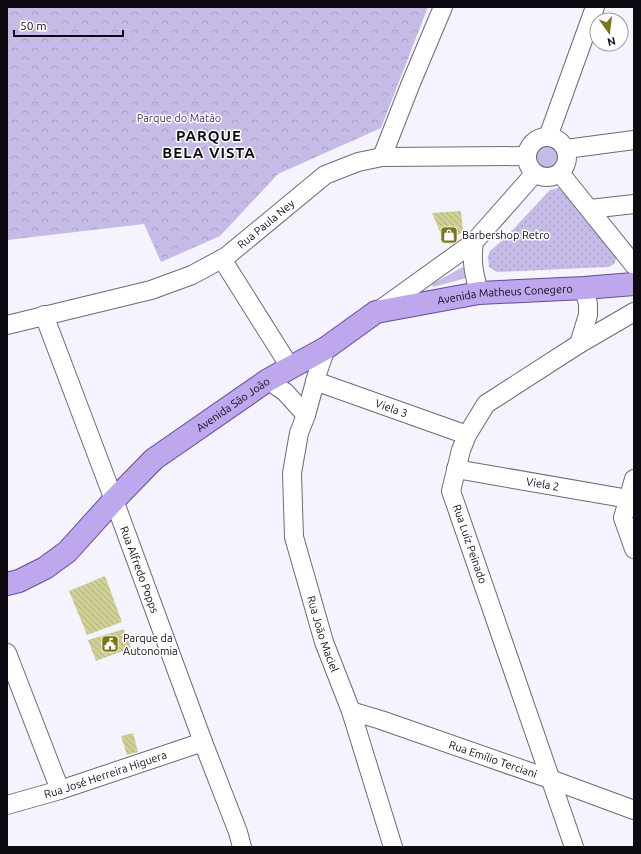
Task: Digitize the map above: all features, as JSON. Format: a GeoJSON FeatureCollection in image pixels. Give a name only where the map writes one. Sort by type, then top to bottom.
{"type":"FeatureCollection","features":[{"type":"Feature","properties":{"kind":"main road","name":"Avenida Matheus Conegero"},"geometry":{"type":"LineString","coordinates":[[376,312],[479,293],[634,284]]}},
{"type":"Feature","properties":{"kind":"main road","name":"Avenida São João"},"geometry":{"type":"LineString","coordinates":[[7,584],[19,581],[44,568],[67,552],[114,500],[154,460],[268,380],[326,348],[376,312]]}},
{"type":"Feature","properties":{"kind":"street"},"geometry":{"type":"LineString","coordinates":[[382,157],[443,7]]}},
{"type":"Feature","properties":{"kind":"street"},"geometry":{"type":"LineString","coordinates":[[548,137],[595,7]]}},
{"type":"Feature","properties":{"kind":"street"},"geometry":{"type":"LineString","coordinates":[[548,137],[557,139],[566,149],[568,155],[567,162],[560,173],[554,176],[541,177],[530,169],[526,156],[528,149],[537,139],[548,137]]}},
{"type":"Feature","properties":{"kind":"street"},"geometry":{"type":"LineString","coordinates":[[566,149],[634,140]]}},
{"type":"Feature","properties":{"kind":"street","name":"Rua Paula Ney"},"geometry":{"type":"LineString","coordinates":[[7,325],[151,290],[192,275],[222,259],[324,175],[358,162],[382,157],[526,156]]}},
{"type":"Feature","properties":{"kind":"street","name":"Avenida São João"},"geometry":{"type":"LineString","coordinates":[[376,312],[474,242],[535,173]]}},
{"type":"Feature","properties":{"kind":"street"},"geometry":{"type":"LineString","coordinates":[[560,173],[634,265]]}},
{"type":"Feature","properties":{"kind":"street"},"geometry":{"type":"LineString","coordinates":[[590,209],[634,204]]}},
{"type":"Feature","properties":{"kind":"street"},"geometry":{"type":"LineString","coordinates":[[474,242],[472,256],[479,293]]}},
{"type":"Feature","properties":{"kind":"street"},"geometry":{"type":"LineString","coordinates":[[222,259],[290,367]]}},
{"type":"Feature","properties":{"kind":"street"},"geometry":{"type":"LineString","coordinates":[[579,344],[588,315],[588,304],[584,288]]}},
{"type":"Feature","properties":{"kind":"street","name":"Rua Luíz Peinado"},"geometry":{"type":"LineString","coordinates":[[574,847],[451,491],[461,450],[467,434],[486,404],[579,344],[634,312]]}},
{"type":"Feature","properties":{"kind":"street","name":"Rua Alfredo Popps"},"geometry":{"type":"LineString","coordinates":[[44,315],[238,832],[242,847]]}},
{"type":"Feature","properties":{"kind":"street","name":"Rua João Maciel"},"geometry":{"type":"LineString","coordinates":[[326,348],[306,415],[299,433],[292,473],[294,537],[324,642],[351,711],[393,847]]}},
{"type":"Feature","properties":{"kind":"street"},"geometry":{"type":"LineString","coordinates":[[268,380],[285,392],[306,415]]}},
{"type":"Feature","properties":{"kind":"street","name":"Viela 3"},"geometry":{"type":"LineString","coordinates":[[316,380],[467,434]]}},
{"type":"Feature","properties":{"kind":"street","name":"Viela 2"},"geometry":{"type":"LineString","coordinates":[[456,468],[629,500]]}},
{"type":"Feature","properties":{"kind":"street"},"geometry":{"type":"LineString","coordinates":[[634,479],[623,518],[634,549]]}},
{"type":"Feature","properties":{"kind":"street"},"geometry":{"type":"LineString","coordinates":[[7,653],[60,790]]}},
{"type":"Feature","properties":{"kind":"street","name":"Rua Emílio Terciani"},"geometry":{"type":"LineString","coordinates":[[351,711],[550,779],[634,810]]}},
{"type":"Feature","properties":{"kind":"street","name":"Rua José Herreira Higuera"},"geometry":{"type":"LineString","coordinates":[[7,805],[60,790],[203,742]]}},
{"type":"Feature","properties":{"kind":"green space","name":"Parque do Matão"},"geometry":{"type":"Polygon","coordinates":[[[7,7],[428,7],[381,128],[278,174],[220,236],[161,262],[144,224],[7,240],[7,7]]]}},
{"type":"Feature","properties":{"kind":"green space"},"geometry":{"type":"Polygon","coordinates":[[[551,144],[558,146],[563,154],[564,160],[553,168],[546,169],[539,166],[537,154],[540,149],[551,144]]]}},
{"type":"Feature","properties":{"kind":"green space"},"geometry":{"type":"Polygon","coordinates":[[[567,186],[617,256],[614,264],[608,267],[497,272],[489,267],[488,256],[490,251],[505,238],[550,190],[567,186]]]}},
{"type":"Feature","properties":{"kind":"green space"},"geometry":{"type":"Polygon","coordinates":[[[463,267],[470,277],[433,287],[432,284],[463,267]]]}},
{"type":"Feature","properties":{"kind":"building"},"geometry":{"type":"Polygon","coordinates":[[[461,211],[463,232],[445,243],[432,213],[461,211]]]}},
{"type":"Feature","properties":{"kind":"building"},"geometry":{"type":"Polygon","coordinates":[[[105,576],[122,622],[87,635],[69,591],[105,576]]]}},
{"type":"Feature","properties":{"kind":"building","name":"Parque da Autonomia"},"geometry":{"type":"Polygon","coordinates":[[[124,629],[131,648],[96,661],[88,640],[124,629]]]}},
{"type":"Feature","properties":{"kind":"building"},"geometry":{"type":"Polygon","coordinates":[[[133,733],[138,752],[127,755],[121,736],[133,733]]]}},
{"type":"Feature","properties":{"kind":"place","name":"Barbershop Retro"},"geometry":{"type":"Point","coordinates":[449,235]}},
{"type":"Feature","properties":{"kind":"place","name":"Parque da Autonomia"},"geometry":{"type":"Point","coordinates":[110,644]}},
{"type":"Feature","properties":{"kind":"district","name":"PARQUE BELA VISTA"},"geometry":{"type":"Point","coordinates":[209,144]}}]}
